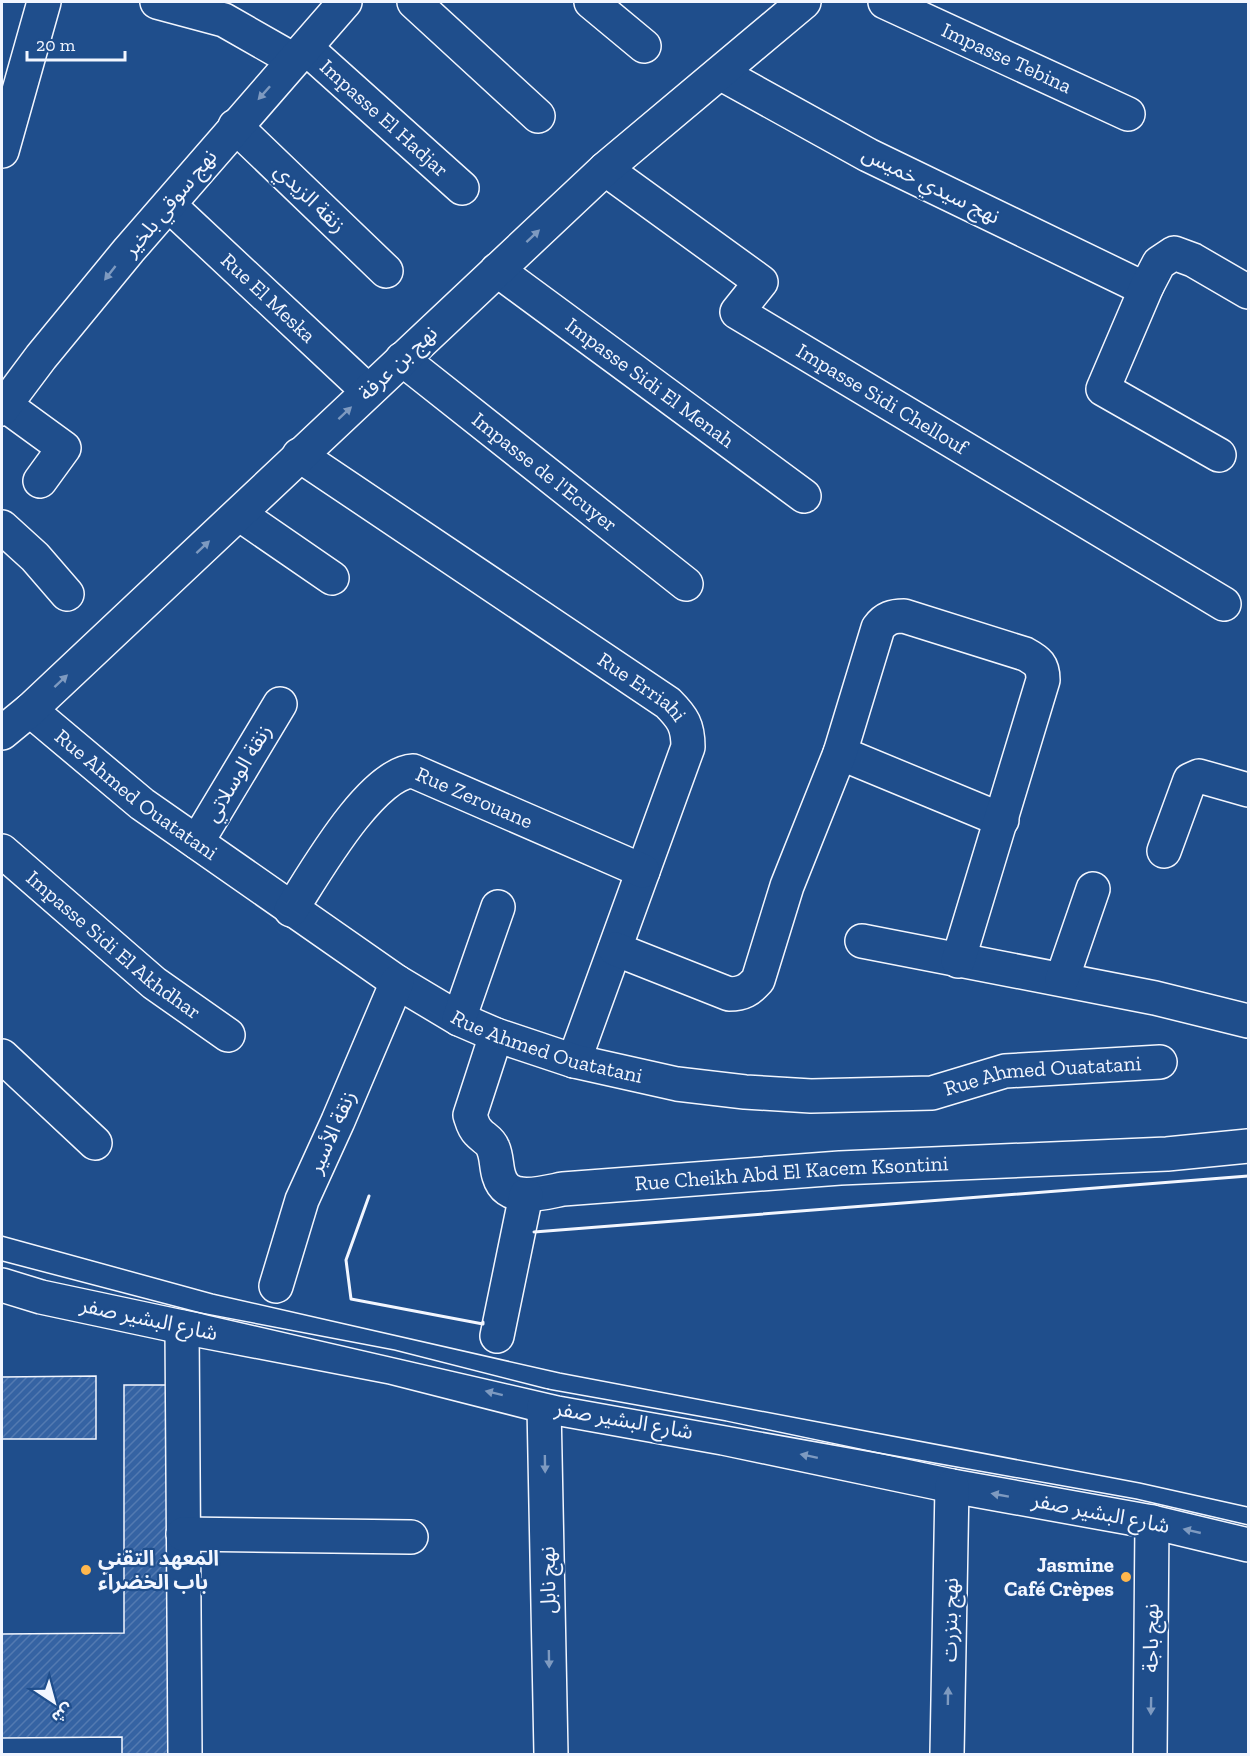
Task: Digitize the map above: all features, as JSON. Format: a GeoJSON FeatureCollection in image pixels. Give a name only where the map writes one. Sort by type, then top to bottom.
{"type":"FeatureCollection","features":[{"type":"Feature","properties":{"kind":"street"},"geometry":{"type":"LineString","coordinates":[[2,151],[44,2]]}},
{"type":"Feature","properties":{"kind":"street","name":"Impasse El Hadjar"},"geometry":{"type":"LineString","coordinates":[[157,2],[229,11],[300,54],[462,188]]}},
{"type":"Feature","properties":{"kind":"street","name":"نهج سوقي بلخير"},"geometry":{"type":"LineString","coordinates":[[3,407],[129,249],[345,2]]}},
{"type":"Feature","properties":{"kind":"street"},"geometry":{"type":"LineString","coordinates":[[414,2],[538,116]]}},
{"type":"Feature","properties":{"kind":"street"},"geometry":{"type":"LineString","coordinates":[[591,2],[644,46]]}},
{"type":"Feature","properties":{"kind":"street","name":"نهج بن عرفة"},"geometry":{"type":"LineString","coordinates":[[2,733],[30,710],[605,169],[804,2]]}},
{"type":"Feature","properties":{"kind":"street","name":"Impasse Tebina"},"geometry":{"type":"LineString","coordinates":[[885,2],[1128,114]]}},
{"type":"Feature","properties":{"kind":"street","name":"نهج سيدي خميس"},"geometry":{"type":"LineString","coordinates":[[720,73],[868,155],[1140,286],[1147,286]]}},
{"type":"Feature","properties":{"kind":"street","name":"زنقة الزيدي"},"geometry":{"type":"LineString","coordinates":[[235,126],[386,271]]}},
{"type":"Feature","properties":{"kind":"street","name":"Impasse Sidi Chellouf"},"geometry":{"type":"LineString","coordinates":[[605,169],[760,282],[737,312],[1224,604]]}},
{"type":"Feature","properties":{"kind":"street","name":"Rue El Meska"},"geometry":{"type":"LineString","coordinates":[[169,205],[368,391]]}},
{"type":"Feature","properties":{"kind":"street"},"geometry":{"type":"LineString","coordinates":[[1219,455],[1103,389],[1147,286],[1159,263],[1165,257],[1174,253],[1193,261],[1248,292]]}},
{"type":"Feature","properties":{"kind":"street","name":"Impasse Sidi El Menah"},"geometry":{"type":"LineString","coordinates":[[496,270],[804,496]]}},
{"type":"Feature","properties":{"kind":"street","name":"Impasse de l'Ecuyer"},"geometry":{"type":"LineString","coordinates":[[402,359],[686,584]]}},
{"type":"Feature","properties":{"kind":"street"},"geometry":{"type":"LineString","coordinates":[[3,407],[64,448],[40,481]]}},
{"type":"Feature","properties":{"kind":"street","name":"Rue Erriahi"},"geometry":{"type":"LineString","coordinates":[[299,455],[668,703],[676,711],[688,731],[688,747],[574,1061]]}},
{"type":"Feature","properties":{"kind":"street"},"geometry":{"type":"LineString","coordinates":[[239,514],[332,578]]}},
{"type":"Feature","properties":{"kind":"street"},"geometry":{"type":"LineString","coordinates":[[2,527],[35,557],[67,594]]}},
{"type":"Feature","properties":{"kind":"street"},"geometry":{"type":"LineString","coordinates":[[615,949],[729,994],[740,994],[751,988],[758,980],[787,886],[840,753],[878,628],[882,622],[892,616],[904,616],[1025,654],[1037,661],[1043,669],[1043,680],[958,961]]}},
{"type":"Feature","properties":{"kind":"street","name":"زنقة الوسلاتي"},"geometry":{"type":"LineString","coordinates":[[196,842],[280,704]]}},
{"type":"Feature","properties":{"kind":"street","name":"Rue Ahmed Ouatatani"},"geometry":{"type":"LineString","coordinates":[[30,710],[142,804],[397,982],[459,1019],[496,1035],[574,1061],[677,1084],[745,1092],[811,1096],[932,1094],[1005,1071],[1160,1062]]}},
{"type":"Feature","properties":{"kind":"street"},"geometry":{"type":"LineString","coordinates":[[840,753],[1002,820]]}},
{"type":"Feature","properties":{"kind":"street","name":"Rue Zerouane"},"geometry":{"type":"LineString","coordinates":[[291,910],[346,827],[376,791],[404,772],[413,771],[643,871]]}},
{"type":"Feature","properties":{"kind":"street"},"geometry":{"type":"LineString","coordinates":[[1164,851],[1190,780],[1199,776],[1248,790]]}},
{"type":"Feature","properties":{"kind":"street","name":"Impasse Sidi El Akhdhar"},"geometry":{"type":"LineString","coordinates":[[2,851],[154,983],[228,1035]]}},
{"type":"Feature","properties":{"kind":"street"},"geometry":{"type":"LineString","coordinates":[[1062,979],[1093,889]]}},
{"type":"Feature","properties":{"kind":"street"},"geometry":{"type":"LineString","coordinates":[[459,1019],[498,907]]}},
{"type":"Feature","properties":{"kind":"street"},"geometry":{"type":"LineString","coordinates":[[862,941],[1155,998],[1248,1021]]}},
{"type":"Feature","properties":{"kind":"street","name":"زنقة الأسير"},"geometry":{"type":"LineString","coordinates":[[276,1286],[302,1200],[397,982]]}},
{"type":"Feature","properties":{"kind":"street"},"geometry":{"type":"LineString","coordinates":[[496,1035],[470,1115],[476,1130],[490,1142],[503,1185],[513,1193],[526,1195],[497,1336]]}},
{"type":"Feature","properties":{"kind":"street"},"geometry":{"type":"LineString","coordinates":[[2,1056],[95,1143]]}},
{"type":"Feature","properties":{"kind":"street","name":"Rue Cheikh Abd El Kacem Ksontini"},"geometry":{"type":"LineString","coordinates":[[526,1195],[586,1187],[840,1168],[1167,1154],[1248,1146]]}},
{"type":"Feature","properties":{"kind":"street","name":"شارع البشير صفر"},"geometry":{"type":"LineString","coordinates":[[2,1285],[41,1297],[182,1327],[391,1367],[544,1406],[723,1438],[952,1486],[1152,1522],[1248,1545]]}},
{"type":"Feature","properties":{"kind":"street"},"geometry":{"type":"LineString","coordinates":[[182,1327],[185,1755]]}},
{"type":"Feature","properties":{"kind":"street","name":"نهج نابل"},"geometry":{"type":"LineString","coordinates":[[544,1406],[551,1755]]}},
{"type":"Feature","properties":{"kind":"street","name":"نهج بنزرت"},"geometry":{"type":"LineString","coordinates":[[947,1755],[952,1486]]}},
{"type":"Feature","properties":{"kind":"street","name":"نهج باجة"},"geometry":{"type":"LineString","coordinates":[[1150,1755],[1152,1522]]}},
{"type":"Feature","properties":{"kind":"street"},"geometry":{"type":"LineString","coordinates":[[183,1534],[411,1537]]}},
{"type":"Feature","properties":{"kind":"building"},"geometry":{"type":"Polygon","coordinates":[[[96,1376],[96,1439],[2,1439],[2,1377],[96,1376]]]}},
{"type":"Feature","properties":{"kind":"building"},"geometry":{"type":"Polygon","coordinates":[[[124,1385],[170,1385],[171,1754],[122,1754],[122,1737],[2,1738],[2,1634],[124,1633],[124,1385]]]}},
{"type":"Feature","properties":{"kind":"tram line"},"geometry":{"type":"LineString","coordinates":[[2,1236],[213,1294],[560,1373],[1140,1483],[1248,1507]]}},
{"type":"Feature","properties":{"kind":"tram line"},"geometry":{"type":"LineString","coordinates":[[2,1261],[208,1315],[560,1396],[1136,1499],[1248,1525]]}},
{"type":"Feature","properties":{"kind":"wall"},"geometry":{"type":"LineString","coordinates":[[534,1232],[1248,1176]]}},
{"type":"Feature","properties":{"kind":"wall"},"geometry":{"type":"LineString","coordinates":[[369,1196],[346,1260],[351,1299],[483,1324],[483,1322]]}},
{"type":"Feature","properties":{"kind":"place","name":"المعهد التقني باب الخضراء"},"geometry":{"type":"Point","coordinates":[86,1570]}},
{"type":"Feature","properties":{"kind":"place","name":"Jasmine Café Crèpes"},"geometry":{"type":"Point","coordinates":[1126,1577]}}]}
